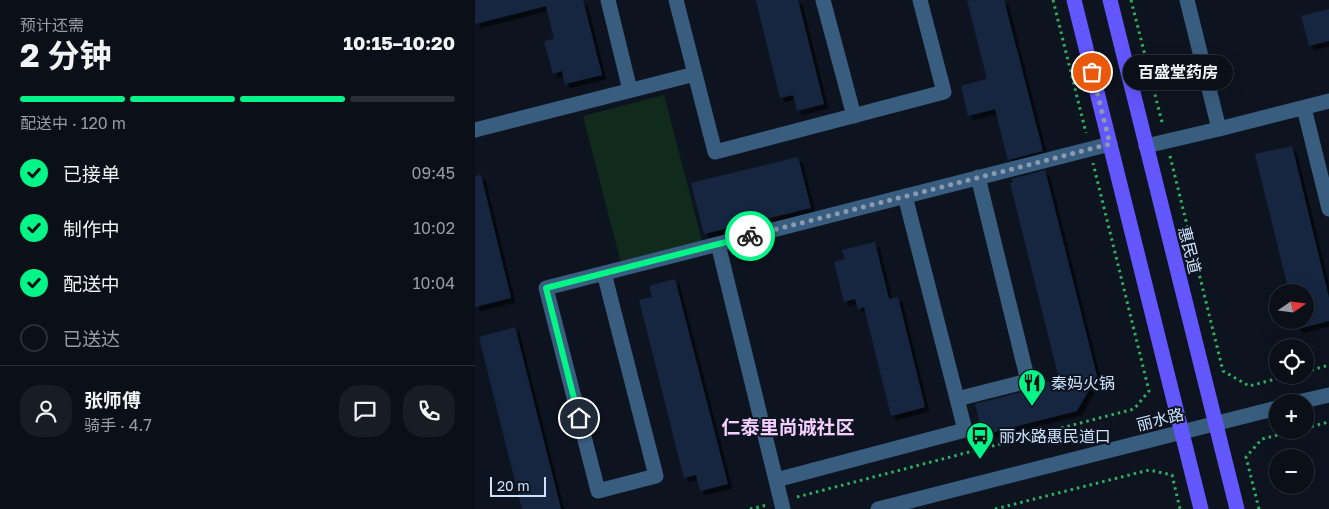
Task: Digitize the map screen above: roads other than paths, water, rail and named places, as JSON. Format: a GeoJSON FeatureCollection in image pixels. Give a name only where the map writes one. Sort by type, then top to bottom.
{"type":"FeatureCollection","features":[{"type":"Feature","properties":{"kind":"main road"},"geometry":{"type":"LineString","coordinates":[[1074,0],[1201,509]]}},
{"type":"Feature","properties":{"kind":"main road","name":"惠民道"},"geometry":{"type":"LineString","coordinates":[[1110,0],[1237,509]]}},
{"type":"Feature","properties":{"kind":"street"},"geometry":{"type":"LineString","coordinates":[[608,0],[630,90]]}},
{"type":"Feature","properties":{"kind":"street"},"geometry":{"type":"LineString","coordinates":[[676,0],[715,152],[945,92],[920,0]]}},
{"type":"Feature","properties":{"kind":"street"},"geometry":{"type":"LineString","coordinates":[[823,0],[854,116]]}},
{"type":"Feature","properties":{"kind":"street"},"geometry":{"type":"LineString","coordinates":[[1187,0],[1219,129]]}},
{"type":"Feature","properties":{"kind":"street"},"geometry":{"type":"LineString","coordinates":[[475,130],[695,74]]}},
{"type":"Feature","properties":{"kind":"street"},"geometry":{"type":"LineString","coordinates":[[1146,146],[1329,102]]}},
{"type":"Feature","properties":{"kind":"street"},"geometry":{"type":"LineString","coordinates":[[1304,108],[1329,209]]}},
{"type":"Feature","properties":{"kind":"street"},"geometry":{"type":"LineString","coordinates":[[604,273],[656,476],[598,491],[546,288],[604,273],[905,196],[1090,148],[1110,144]]}},
{"type":"Feature","properties":{"kind":"street"},"geometry":{"type":"LineString","coordinates":[[957,399],[1028,381],[978,177]]}},
{"type":"Feature","properties":{"kind":"street"},"geometry":{"type":"LineString","coordinates":[[776,480],[965,430],[905,196]]}},
{"type":"Feature","properties":{"kind":"street"},"geometry":{"type":"LineString","coordinates":[[718,244],[782,505]]}},
{"type":"Feature","properties":{"kind":"street"},"geometry":{"type":"LineString","coordinates":[[1314,398],[1329,395]]}},
{"type":"Feature","properties":{"kind":"street","name":"丽水路"},"geometry":{"type":"LineString","coordinates":[[877,509],[1269,410]]}},
{"type":"Feature","properties":{"kind":"place","name":"百盛堂药房"},"geometry":{"type":"Point","coordinates":[1092,72]}},
{"type":"Feature","properties":{"kind":"place","name":"秦妈火锅"},"geometry":{"type":"Point","coordinates":[1032,407]}},
{"type":"Feature","properties":{"kind":"place","name":"丽水路惠民道口"},"geometry":{"type":"Point","coordinates":[980,460]}},
{"type":"Feature","properties":{"kind":"district","name":"仁泰里尚诚社区"},"geometry":{"type":"Point","coordinates":[788,426]}}]}
